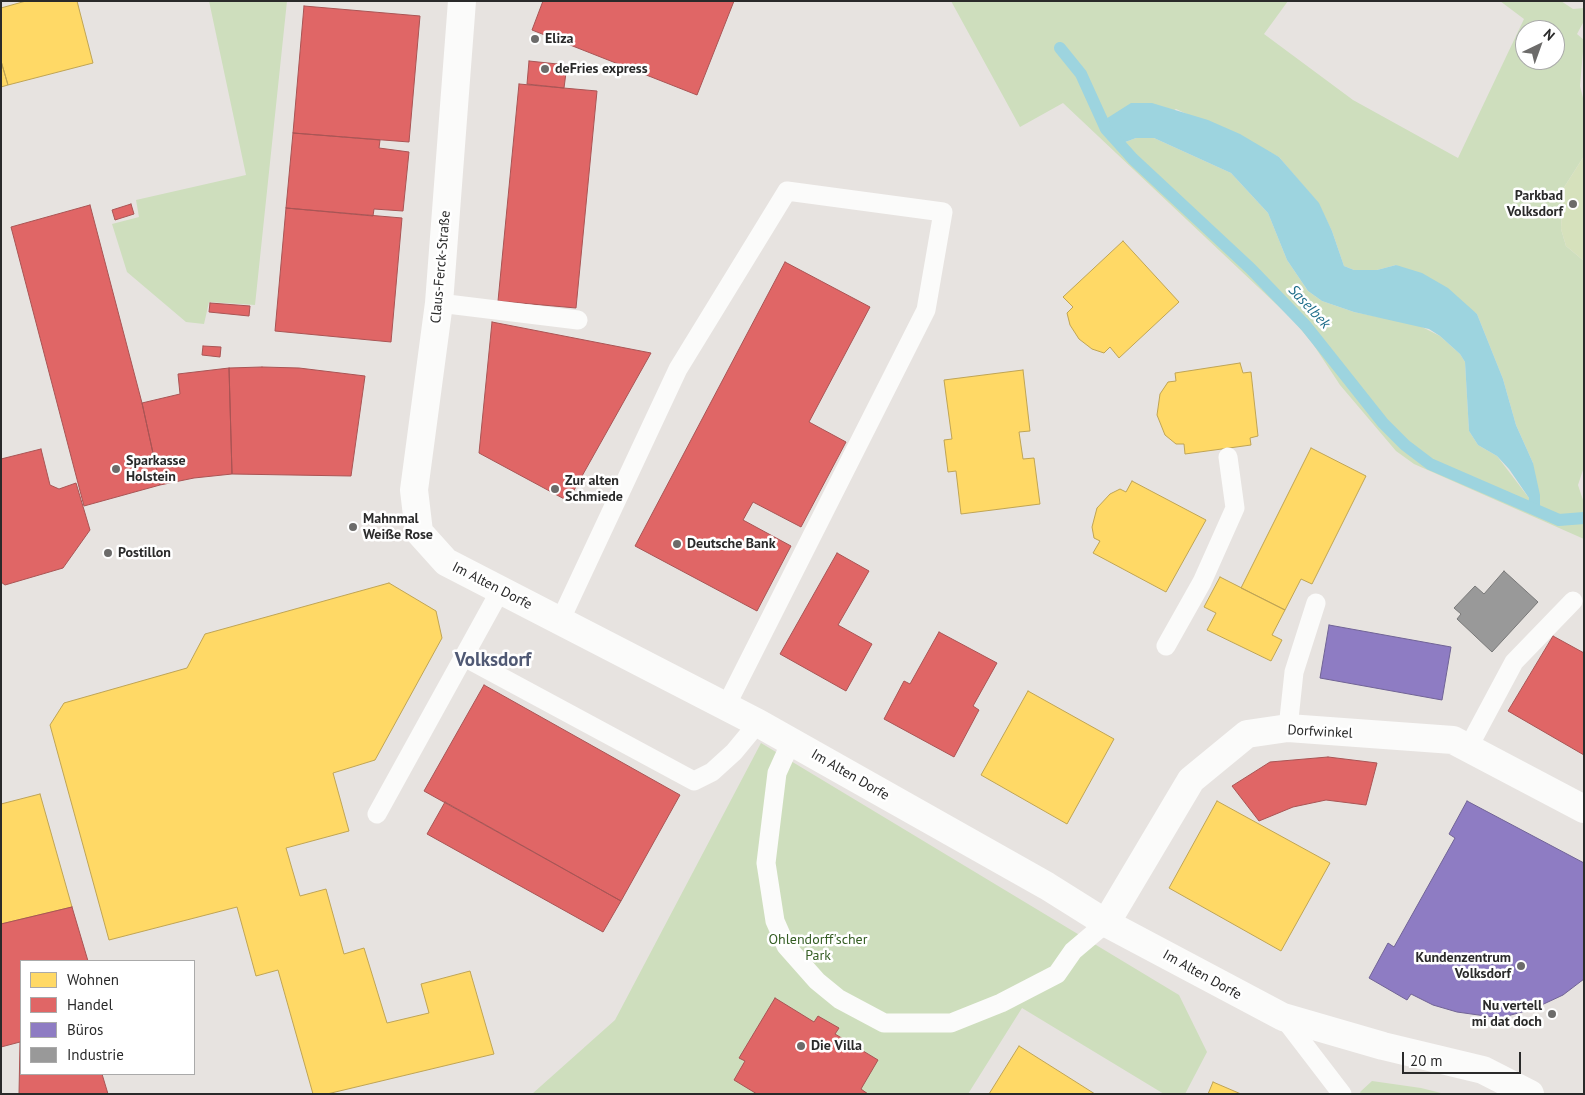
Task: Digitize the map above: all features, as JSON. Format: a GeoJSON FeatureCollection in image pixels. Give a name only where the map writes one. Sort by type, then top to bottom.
{"type":"FeatureCollection","features":[{"type":"Feature","properties":{"kind":"street","name":"Claus-Ferck-Straße"},"geometry":{"type":"LineString","coordinates":[[420,532],[414,490],[439,303],[462,1]]}},
{"type":"Feature","properties":{"kind":"street","name":"Im Alten Dorfe"},"geometry":{"type":"LineString","coordinates":[[420,532],[446,562],[758,723],[1047,886],[1106,923],[1283,1017],[1383,1046],[1482,1070],[1530,1094]]}},
{"type":"Feature","properties":{"kind":"street","name":"Dorfwinkel"},"geometry":{"type":"LineString","coordinates":[[1106,923],[1191,780],[1247,734],[1288,728],[1453,740],[1584,809]]}},
{"type":"Feature","properties":{"kind":"lane"},"geometry":{"type":"LineString","coordinates":[[560,621],[678,369],[787,191],[943,212],[926,310],[726,706]]}},
{"type":"Feature","properties":{"kind":"lane"},"geometry":{"type":"LineString","coordinates":[[439,303],[578,320]]}},
{"type":"Feature","properties":{"kind":"lane"},"geometry":{"type":"LineString","coordinates":[[1166,646],[1202,582],[1235,508],[1228,457]]}},
{"type":"Feature","properties":{"kind":"lane"},"geometry":{"type":"LineString","coordinates":[[377,814],[500,591]]}},
{"type":"Feature","properties":{"kind":"lane"},"geometry":{"type":"LineString","coordinates":[[1468,748],[1514,662],[1573,601]]}},
{"type":"Feature","properties":{"kind":"lane"},"geometry":{"type":"LineString","coordinates":[[1288,728],[1294,672],[1316,603]]}},
{"type":"Feature","properties":{"kind":"lane"},"geometry":{"type":"LineString","coordinates":[[464,657],[694,781],[712,772],[734,752],[758,723]]}},
{"type":"Feature","properties":{"kind":"lane"},"geometry":{"type":"LineString","coordinates":[[791,742],[777,773],[766,863],[775,922],[786,946],[817,981],[839,999],[884,1023],[951,1023],[1001,1003],[1057,974],[1073,951],[1106,923]]}},
{"type":"Feature","properties":{"kind":"lane","name":"Im Alten Dorfe"},"geometry":{"type":"LineString","coordinates":[[1283,1017],[1342,1094]]}},
{"type":"Feature","properties":{"kind":"green space"},"geometry":{"type":"Polygon","coordinates":[[[209,1],[287,1],[255,305],[209,302],[204,324],[186,322],[127,272],[112,224],[139,217],[136,200],[246,175],[209,1]]]}},
{"type":"Feature","properties":{"kind":"green space"},"geometry":{"type":"Polygon","coordinates":[[[951,1],[1288,1],[1264,34],[1353,100],[1458,158],[1515,38],[1515,70],[1565,70],[1565,20],[1524,20],[1500,1],[1561,1],[1573,9],[1584,8],[1584,21],[1577,34],[1584,40],[1580,86],[1584,102],[1584,156],[1563,189],[1561,229],[1566,246],[1584,261],[1584,467],[1578,485],[1584,503],[1584,539],[1414,464],[1396,451],[1340,385],[1313,344],[1293,320],[1063,103],[1020,127],[951,1]],[[1176,109],[1120,144],[1136,138],[1154,138],[1231,173],[1268,213],[1287,260],[1308,291],[1322,301],[1354,312],[1418,325],[1440,336],[1460,354],[1465,362],[1469,431],[1478,445],[1497,456],[1529,498],[1533,463],[1516,425],[1503,379],[1477,314],[1396,265],[1377,270],[1354,270],[1344,266],[1332,231],[1318,203],[1279,157],[1176,109]]]}},
{"type":"Feature","properties":{"kind":"green space","name":"Parkbad Volksdorf"},"geometry":{"type":"Polygon","coordinates":[[[1584,156],[1584,261],[1566,246],[1561,229],[1563,189],[1584,156]]]}},
{"type":"Feature","properties":{"kind":"green space","name":"Ohlendorff'scher Park"},"geometry":{"type":"Polygon","coordinates":[[[761,743],[1179,995],[1207,1052],[1185,1094],[1164,1094],[1022,1008],[968,1094],[532,1094],[615,1020],[761,743]]]}},
{"type":"Feature","properties":{"kind":"green space"},"geometry":{"type":"Polygon","coordinates":[[[1372,1081],[1421,1088],[1445,1094],[1361,1094],[1360,1092],[1372,1081]]]}},
{"type":"Feature","properties":{"kind":"water"},"geometry":{"type":"Polygon","coordinates":[[[1131,103],[1152,103],[1208,120],[1240,134],[1279,157],[1319,203],[1332,231],[1344,266],[1354,270],[1377,270],[1396,265],[1422,273],[1448,288],[1477,314],[1503,379],[1516,425],[1533,463],[1540,495],[1540,510],[1528,506],[1529,498],[1509,469],[1497,456],[1478,445],[1469,431],[1465,362],[1460,354],[1429,329],[1354,312],[1322,301],[1308,291],[1287,260],[1268,213],[1231,173],[1154,138],[1136,138],[1120,144],[1101,122],[1131,103]]]}},
{"type":"Feature","properties":{"kind":"building: Wohnen"},"geometry":{"type":"Polygon","coordinates":[[[26,1],[77,1],[93,63],[8,85],[1,61],[1,8],[26,1]]]}},
{"type":"Feature","properties":{"kind":"building: Wohnen"},"geometry":{"type":"Polygon","coordinates":[[[1,61],[8,85],[1,87],[1,61]]]}},
{"type":"Feature","properties":{"kind":"building: Wohnen"},"geometry":{"type":"Polygon","coordinates":[[[1123,241],[1179,302],[1119,358],[1110,347],[1104,353],[1092,349],[1079,339],[1070,325],[1067,313],[1073,307],[1063,297],[1123,241]]]}},
{"type":"Feature","properties":{"kind":"building: Wohnen"},"geometry":{"type":"Polygon","coordinates":[[[1240,363],[1243,373],[1251,372],[1258,436],[1250,438],[1251,445],[1185,454],[1184,444],[1176,444],[1165,435],[1157,415],[1160,394],[1168,382],[1176,381],[1175,373],[1240,363]]]}},
{"type":"Feature","properties":{"kind":"building: Wohnen"},"geometry":{"type":"Polygon","coordinates":[[[1023,370],[1030,431],[1019,432],[1023,459],[1034,458],[1040,504],[961,514],[956,471],[948,472],[944,440],[952,439],[944,380],[1023,370]]]}},
{"type":"Feature","properties":{"kind":"building: Wohnen"},"geometry":{"type":"Polygon","coordinates":[[[1311,448],[1366,476],[1312,584],[1301,579],[1285,610],[1241,588],[1311,448]]]}},
{"type":"Feature","properties":{"kind":"building: Wohnen"},"geometry":{"type":"Polygon","coordinates":[[[1132,481],[1206,520],[1166,592],[1093,553],[1100,541],[1094,538],[1092,527],[1097,508],[1110,494],[1120,489],[1126,492],[1132,481]]]}},
{"type":"Feature","properties":{"kind":"building: Wohnen"},"geometry":{"type":"Polygon","coordinates":[[[1220,577],[1285,610],[1272,635],[1282,640],[1271,661],[1207,630],[1216,613],[1204,607],[1220,577]]]}},
{"type":"Feature","properties":{"kind":"building: Wohnen"},"geometry":{"type":"Polygon","coordinates":[[[389,583],[436,611],[442,638],[375,760],[333,773],[349,831],[286,848],[300,896],[326,889],[344,954],[364,948],[387,1023],[429,1013],[421,984],[470,971],[494,1054],[327,1094],[313,1094],[278,970],[256,976],[237,907],[109,940],[50,725],[64,703],[187,668],[205,634],[389,583]]]}},
{"type":"Feature","properties":{"kind":"building: Wohnen"},"geometry":{"type":"Polygon","coordinates":[[[1028,691],[1114,739],[1067,824],[981,775],[1028,691]]]}},
{"type":"Feature","properties":{"kind":"building: Wohnen"},"geometry":{"type":"Polygon","coordinates":[[[40,794],[72,907],[1,924],[1,804],[40,794]]]}},
{"type":"Feature","properties":{"kind":"building: Wohnen"},"geometry":{"type":"Polygon","coordinates":[[[1217,801],[1330,863],[1281,951],[1169,888],[1217,801]]]}},
{"type":"Feature","properties":{"kind":"building: Wohnen"},"geometry":{"type":"Polygon","coordinates":[[[1019,1046],[1095,1094],[989,1094],[1019,1046]]]}},
{"type":"Feature","properties":{"kind":"building: Wohnen"},"geometry":{"type":"Polygon","coordinates":[[[1213,1082],[1241,1094],[1208,1094],[1213,1082]]]}},
{"type":"Feature","properties":{"kind":"building: Handel"},"geometry":{"type":"Polygon","coordinates":[[[543,1],[734,1],[697,95],[532,30],[543,1]]]}},
{"type":"Feature","properties":{"kind":"building: Handel"},"geometry":{"type":"Polygon","coordinates":[[[304,6],[420,16],[409,142],[293,133],[304,6]]]}},
{"type":"Feature","properties":{"kind":"building: Handel"},"geometry":{"type":"Polygon","coordinates":[[[529,61],[567,65],[564,88],[527,84],[529,61]]]}},
{"type":"Feature","properties":{"kind":"building: Handel"},"geometry":{"type":"Polygon","coordinates":[[[519,84],[597,91],[576,308],[498,301],[519,84]]]}},
{"type":"Feature","properties":{"kind":"building: Handel"},"geometry":{"type":"Polygon","coordinates":[[[293,133],[380,140],[379,148],[409,152],[403,211],[374,209],[373,216],[286,208],[293,133]]]}},
{"type":"Feature","properties":{"kind":"building: Handel"},"geometry":{"type":"Polygon","coordinates":[[[131,204],[134,214],[115,220],[112,210],[131,204]]]}},
{"type":"Feature","properties":{"kind":"building: Handel"},"geometry":{"type":"Polygon","coordinates":[[[90,205],[142,403],[160,485],[84,506],[11,227],[90,205]]]}},
{"type":"Feature","properties":{"kind":"building: Handel"},"geometry":{"type":"Polygon","coordinates":[[[286,208],[402,218],[391,342],[275,331],[286,208]]]}},
{"type":"Feature","properties":{"kind":"building: Handel"},"geometry":{"type":"Polygon","coordinates":[[[785,262],[870,307],[809,422],[846,442],[801,527],[753,502],[743,520],[791,546],[757,611],[635,546],[785,262]]]}},
{"type":"Feature","properties":{"kind":"building: Handel"},"geometry":{"type":"Polygon","coordinates":[[[210,303],[250,306],[249,316],[209,312],[210,303]]]}},
{"type":"Feature","properties":{"kind":"building: Handel"},"geometry":{"type":"Polygon","coordinates":[[[492,322],[651,353],[568,501],[479,453],[492,322]]]}},
{"type":"Feature","properties":{"kind":"building: Handel"},"geometry":{"type":"Polygon","coordinates":[[[203,346],[221,347],[220,357],[202,355],[203,346]]]}},
{"type":"Feature","properties":{"kind":"building: Handel"},"geometry":{"type":"Polygon","coordinates":[[[229,368],[299,368],[365,376],[351,476],[232,474],[229,368]]]}},
{"type":"Feature","properties":{"kind":"building: Handel"},"geometry":{"type":"Polygon","coordinates":[[[229,368],[232,474],[194,478],[160,485],[142,403],[180,394],[178,374],[229,368]]]}},
{"type":"Feature","properties":{"kind":"building: Handel"},"geometry":{"type":"Polygon","coordinates":[[[41,449],[50,485],[59,489],[76,483],[90,530],[63,568],[5,585],[1,582],[1,459],[41,449]]]}},
{"type":"Feature","properties":{"kind":"building: Handel"},"geometry":{"type":"Polygon","coordinates":[[[837,553],[869,571],[838,625],[872,644],[846,691],[780,654],[837,553]]]}},
{"type":"Feature","properties":{"kind":"building: Handel"},"geometry":{"type":"Polygon","coordinates":[[[939,632],[997,663],[973,706],[979,710],[954,757],[884,719],[904,681],[910,684],[939,632]]]}},
{"type":"Feature","properties":{"kind":"building: Handel"},"geometry":{"type":"Polygon","coordinates":[[[1553,636],[1584,653],[1584,755],[1508,711],[1553,636]]]}},
{"type":"Feature","properties":{"kind":"building: Handel"},"geometry":{"type":"Polygon","coordinates":[[[484,685],[680,795],[621,901],[424,791],[484,685]]]}},
{"type":"Feature","properties":{"kind":"building: Handel"},"geometry":{"type":"Polygon","coordinates":[[[1328,757],[1377,763],[1366,805],[1326,800],[1293,807],[1259,821],[1232,786],[1270,762],[1328,757]]]}},
{"type":"Feature","properties":{"kind":"building: Handel"},"geometry":{"type":"Polygon","coordinates":[[[445,802],[621,901],[603,932],[427,834],[445,802]]]}},
{"type":"Feature","properties":{"kind":"building: Handel"},"geometry":{"type":"Polygon","coordinates":[[[72,907],[88,960],[20,960],[20,1042],[1,1047],[1,924],[72,907]]]}},
{"type":"Feature","properties":{"kind":"building: Handel","name":"Die Villa"},"geometry":{"type":"Polygon","coordinates":[[[775,998],[814,1022],[818,1016],[839,1028],[835,1034],[878,1060],[861,1089],[868,1094],[757,1094],[734,1080],[745,1061],[739,1058],[775,998]]]}},
{"type":"Feature","properties":{"kind":"building: Handel"},"geometry":{"type":"Polygon","coordinates":[[[20,1042],[20,1075],[102,1075],[108,1094],[19,1094],[20,1042]]]}},
{"type":"Feature","properties":{"kind":"building: Büros"},"geometry":{"type":"Polygon","coordinates":[[[1329,625],[1451,647],[1442,700],[1320,678],[1329,625]]]}},
{"type":"Feature","properties":{"kind":"building: Büros"},"geometry":{"type":"Polygon","coordinates":[[[1467,801],[1584,863],[1584,979],[1563,995],[1533,1009],[1500,1018],[1457,1012],[1433,1005],[1411,994],[1407,1000],[1369,978],[1388,943],[1394,947],[1455,838],[1449,834],[1467,801]]]}},
{"type":"Feature","properties":{"kind":"building: Industrie"},"geometry":{"type":"Polygon","coordinates":[[[1504,571],[1538,602],[1492,652],[1457,619],[1461,614],[1454,608],[1475,586],[1484,594],[1504,571]]]}},
{"type":"Feature","properties":{"kind":"waterway","name":"Saselbek"},"geometry":{"type":"LineString","coordinates":[[1060,48],[1081,74],[1106,129],[1133,159],[1251,269],[1306,326],[1383,423],[1405,445],[1430,464],[1559,520],[1584,518]]}},
{"type":"Feature","properties":{"kind":"place","name":"Eliza"},"geometry":{"type":"Point","coordinates":[535,39]}},
{"type":"Feature","properties":{"kind":"place","name":"deFries express"},"geometry":{"type":"Point","coordinates":[545,69]}},
{"type":"Feature","properties":{"kind":"place","name":"Parkbad Volksdorf"},"geometry":{"type":"Point","coordinates":[1573,204]}},
{"type":"Feature","properties":{"kind":"place","name":"Sparkasse Holstein"},"geometry":{"type":"Point","coordinates":[116,469]}},
{"type":"Feature","properties":{"kind":"place","name":"Zur alten Schmiede"},"geometry":{"type":"Point","coordinates":[555,489]}},
{"type":"Feature","properties":{"kind":"place","name":"Mahnmal Weiße Rose"},"geometry":{"type":"Point","coordinates":[353,527]}},
{"type":"Feature","properties":{"kind":"place","name":"Deutsche Bank"},"geometry":{"type":"Point","coordinates":[677,544]}},
{"type":"Feature","properties":{"kind":"place","name":"Postillon"},"geometry":{"type":"Point","coordinates":[108,553]}},
{"type":"Feature","properties":{"kind":"place","name":"Kundenzentrum Volksdorf"},"geometry":{"type":"Point","coordinates":[1521,966]}},
{"type":"Feature","properties":{"kind":"place","name":"Nu vertell mi dat doch"},"geometry":{"type":"Point","coordinates":[1552,1014]}},
{"type":"Feature","properties":{"kind":"place","name":"Die Villa"},"geometry":{"type":"Point","coordinates":[801,1046]}},
{"type":"Feature","properties":{"kind":"district","name":"Volksdorf"},"geometry":{"type":"Point","coordinates":[493,661]}}]}
